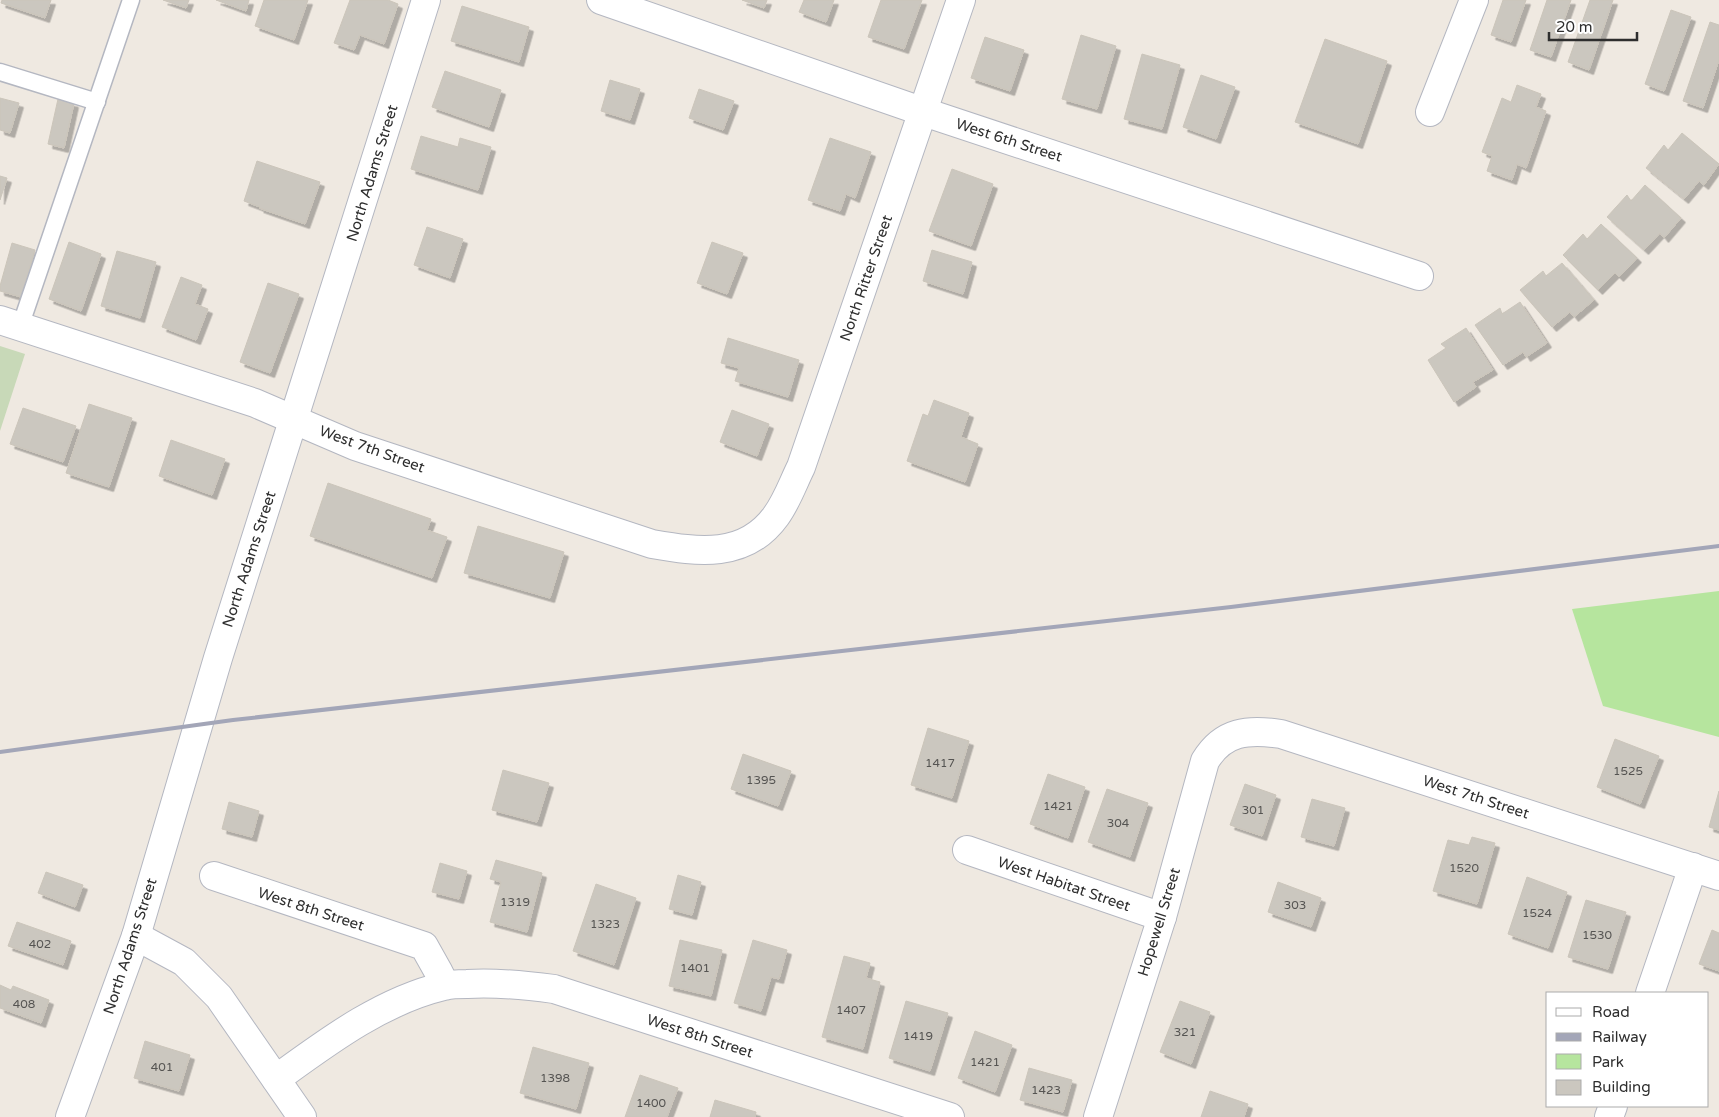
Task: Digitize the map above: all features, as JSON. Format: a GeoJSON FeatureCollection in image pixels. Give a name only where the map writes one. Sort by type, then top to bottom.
{"type":"FeatureCollection","features":[{"type":"Feature","properties":{"kind":"street","name":"North Adams Street"},"geometry":{"type":"LineString","coordinates":[[70,1117],[136,936],[195,734],[426,0]]}},
{"type":"Feature","properties":{"kind":"street","name":"West 6th Street"},"geometry":{"type":"LineString","coordinates":[[601,0],[924,112],[1419,276]]}},
{"type":"Feature","properties":{"kind":"street","name":"North Ritter Street"},"geometry":{"type":"LineString","coordinates":[[748,541],[763,530],[776,516],[789,494],[801,467],[961,0]]}},
{"type":"Feature","properties":{"kind":"street"},"geometry":{"type":"LineString","coordinates":[[1430,112],[1474,0]]}},
{"type":"Feature","properties":{"kind":"street","name":"West 7th Street"},"geometry":{"type":"LineString","coordinates":[[10,324],[255,403],[355,446],[652,544],[708,551],[748,541]]}},
{"type":"Feature","properties":{"kind":"street","name":"West 7th Street"},"geometry":{"type":"LineString","coordinates":[[1231,736],[1249,732],[1281,734],[1719,876]]}},
{"type":"Feature","properties":{"kind":"street","name":"Hopewell Street"},"geometry":{"type":"LineString","coordinates":[[1098,1117],[1162,917],[1205,761],[1220,742],[1231,736]]}},
{"type":"Feature","properties":{"kind":"street","name":"West Habitat Street"},"geometry":{"type":"LineString","coordinates":[[967,850],[1162,917]]}},
{"type":"Feature","properties":{"kind":"street"},"geometry":{"type":"LineString","coordinates":[[1650,992],[1693,867]]}},
{"type":"Feature","properties":{"kind":"street","name":"West 8th Street"},"geometry":{"type":"LineString","coordinates":[[214,876],[424,946],[445,985]]}},
{"type":"Feature","properties":{"kind":"street"},"geometry":{"type":"LineString","coordinates":[[136,936],[184,962],[219,996],[302,1117]]}},
{"type":"Feature","properties":{"kind":"street","name":"West 8th Street"},"geometry":{"type":"LineString","coordinates":[[276,1079],[319,1048],[376,1012],[445,985],[517,984],[554,989],[950,1117]]}},
{"type":"Feature","properties":{"kind":"lane"},"geometry":{"type":"LineString","coordinates":[[10,324],[97,102],[131,0]]}},
{"type":"Feature","properties":{"kind":"lane"},"geometry":{"type":"LineString","coordinates":[[0,72],[97,102]]}},
{"type":"Feature","properties":{"kind":"green space"},"geometry":{"type":"Polygon","coordinates":[[[0,346],[25,354],[0,431],[0,346]]]}},
{"type":"Feature","properties":{"kind":"green space"},"geometry":{"type":"Polygon","coordinates":[[[1719,591],[1719,737],[1603,706],[1572,609],[1719,591]]]}},
{"type":"Feature","properties":{"kind":"building"},"geometry":{"type":"Polygon","coordinates":[[[2,0],[51,0],[45,18],[1,3],[2,0]]]}},
{"type":"Feature","properties":{"kind":"building"},"geometry":{"type":"Polygon","coordinates":[[[163,0],[189,0],[186,8],[163,0]]]}},
{"type":"Feature","properties":{"kind":"building"},"geometry":{"type":"Polygon","coordinates":[[[216,0],[249,0],[246,11],[216,0]]]}},
{"type":"Feature","properties":{"kind":"building"},"geometry":{"type":"Polygon","coordinates":[[[264,0],[308,0],[294,40],[255,26],[264,0]]]}},
{"type":"Feature","properties":{"kind":"building"},"geometry":{"type":"Polygon","coordinates":[[[350,0],[388,0],[398,4],[384,44],[360,35],[354,50],[334,43],[350,0]]]}},
{"type":"Feature","properties":{"kind":"building"},"geometry":{"type":"Polygon","coordinates":[[[742,0],[767,0],[764,8],[742,0]]]}},
{"type":"Feature","properties":{"kind":"building"},"geometry":{"type":"Polygon","coordinates":[[[804,0],[834,0],[826,22],[799,12],[804,0]]]}},
{"type":"Feature","properties":{"kind":"building"},"geometry":{"type":"Polygon","coordinates":[[[881,0],[922,0],[904,49],[868,37],[881,0]]]}},
{"type":"Feature","properties":{"kind":"building"},"geometry":{"type":"Polygon","coordinates":[[[1503,0],[1526,0],[1511,42],[1491,35],[1503,0]]]}},
{"type":"Feature","properties":{"kind":"building"},"geometry":{"type":"Polygon","coordinates":[[[1547,0],[1571,0],[1551,57],[1530,50],[1547,0]]]}},
{"type":"Feature","properties":{"kind":"building"},"geometry":{"type":"Polygon","coordinates":[[[1590,0],[1613,0],[1589,70],[1568,62],[1590,0]]]}},
{"type":"Feature","properties":{"kind":"building"},"geometry":{"type":"Polygon","coordinates":[[[462,6],[529,27],[519,62],[451,41],[462,6]]]}},
{"type":"Feature","properties":{"kind":"building"},"geometry":{"type":"Polygon","coordinates":[[[1671,10],[1691,17],[1664,91],[1645,84],[1671,10]]]}},
{"type":"Feature","properties":{"kind":"building"},"geometry":{"type":"Polygon","coordinates":[[[1710,22],[1719,25],[1719,60],[1703,108],[1683,101],[1710,22]]]}},
{"type":"Feature","properties":{"kind":"building"},"geometry":{"type":"Polygon","coordinates":[[[1081,35],[1116,46],[1097,109],[1062,99],[1081,35]]]}},
{"type":"Feature","properties":{"kind":"building"},"geometry":{"type":"Polygon","coordinates":[[[985,37],[1024,50],[1010,91],[971,78],[985,37]]]}},
{"type":"Feature","properties":{"kind":"building"},"geometry":{"type":"Polygon","coordinates":[[[1325,39],[1387,61],[1358,144],[1295,122],[1325,39]]]}},
{"type":"Feature","properties":{"kind":"building"},"geometry":{"type":"Polygon","coordinates":[[[1142,54],[1180,65],[1162,129],[1124,119],[1142,54]]]}},
{"type":"Feature","properties":{"kind":"building"},"geometry":{"type":"Polygon","coordinates":[[[445,71],[501,90],[489,127],[432,107],[445,71]]]}},
{"type":"Feature","properties":{"kind":"building"},"geometry":{"type":"Polygon","coordinates":[[[1201,75],[1235,87],[1216,139],[1183,127],[1201,75]]]}},
{"type":"Feature","properties":{"kind":"building"},"geometry":{"type":"Polygon","coordinates":[[[610,80],[640,89],[630,120],[601,111],[610,80]]]}},
{"type":"Feature","properties":{"kind":"building"},"geometry":{"type":"Polygon","coordinates":[[[1517,85],[1541,94],[1536,107],[1546,111],[1526,168],[1517,164],[1512,180],[1487,171],[1492,156],[1482,152],[1502,98],[1511,102],[1517,85]]]}},
{"type":"Feature","properties":{"kind":"building"},"geometry":{"type":"Polygon","coordinates":[[[699,89],[734,101],[723,130],[689,118],[699,89]]]}},
{"type":"Feature","properties":{"kind":"building"},"geometry":{"type":"Polygon","coordinates":[[[0,98],[19,103],[10,133],[0,130],[0,98]]]}},
{"type":"Feature","properties":{"kind":"building"},"geometry":{"type":"Polygon","coordinates":[[[58,99],[74,103],[64,148],[48,144],[58,99]]]}},
{"type":"Feature","properties":{"kind":"building"},"geometry":{"type":"Polygon","coordinates":[[[1682,133],[1719,164],[1704,185],[1699,181],[1684,199],[1646,168],[1664,145],[1668,150],[1682,133]]]}},
{"type":"Feature","properties":{"kind":"building"},"geometry":{"type":"Polygon","coordinates":[[[421,136],[458,147],[460,138],[491,147],[478,190],[411,169],[421,136]]]}},
{"type":"Feature","properties":{"kind":"building"},"geometry":{"type":"Polygon","coordinates":[[[830,138],[871,152],[855,198],[846,194],[840,211],[808,200],[830,138]]]}},
{"type":"Feature","properties":{"kind":"building"},"geometry":{"type":"Polygon","coordinates":[[[257,161],[320,182],[305,224],[244,201],[257,161]]]}},
{"type":"Feature","properties":{"kind":"building"},"geometry":{"type":"Polygon","coordinates":[[[952,169],[993,184],[971,246],[929,231],[952,169]]]}},
{"type":"Feature","properties":{"kind":"building"},"geometry":{"type":"Polygon","coordinates":[[[0,176],[7,178],[0,200],[0,176]]]}},
{"type":"Feature","properties":{"kind":"building"},"geometry":{"type":"Polygon","coordinates":[[[1645,185],[1681,218],[1664,238],[1660,233],[1644,250],[1607,217],[1627,195],[1631,201],[1645,185]]]}},
{"type":"Feature","properties":{"kind":"building"},"geometry":{"type":"Polygon","coordinates":[[[1601,224],[1637,258],[1619,277],[1615,273],[1598,290],[1563,255],[1583,234],[1587,239],[1601,224]]]}},
{"type":"Feature","properties":{"kind":"building"},"geometry":{"type":"Polygon","coordinates":[[[427,227],[463,239],[450,278],[414,265],[427,227]]]}},
{"type":"Feature","properties":{"kind":"building"},"geometry":{"type":"Polygon","coordinates":[[[69,242],[101,254],[81,311],[49,299],[69,242]]]}},
{"type":"Feature","properties":{"kind":"building"},"geometry":{"type":"Polygon","coordinates":[[[712,242],[743,253],[727,294],[697,283],[712,242]]]}},
{"type":"Feature","properties":{"kind":"building"},"geometry":{"type":"Polygon","coordinates":[[[12,243],[35,250],[21,297],[0,291],[12,243]]]}},
{"type":"Feature","properties":{"kind":"building"},"geometry":{"type":"Polygon","coordinates":[[[932,250],[972,262],[963,294],[923,281],[932,250]]]}},
{"type":"Feature","properties":{"kind":"building"},"geometry":{"type":"Polygon","coordinates":[[[117,251],[156,262],[140,318],[101,306],[117,251]]]}},
{"type":"Feature","properties":{"kind":"building"},"geometry":{"type":"Polygon","coordinates":[[[1562,263],[1594,300],[1574,317],[1570,312],[1552,327],[1520,290],[1543,271],[1546,276],[1562,263]]]}},
{"type":"Feature","properties":{"kind":"building"},"geometry":{"type":"Polygon","coordinates":[[[181,277],[202,285],[195,304],[208,309],[196,340],[162,327],[181,277]]]}},
{"type":"Feature","properties":{"kind":"building"},"geometry":{"type":"Polygon","coordinates":[[[268,283],[299,294],[270,373],[240,362],[268,283]]]}},
{"type":"Feature","properties":{"kind":"building"},"geometry":{"type":"Polygon","coordinates":[[[1520,302],[1547,343],[1526,357],[1523,352],[1503,365],[1475,325],[1500,308],[1502,314],[1520,302]]]}},
{"type":"Feature","properties":{"kind":"building"},"geometry":{"type":"Polygon","coordinates":[[[1466,328],[1493,370],[1473,382],[1476,387],[1454,402],[1428,360],[1446,348],[1441,344],[1466,328]]]}},
{"type":"Feature","properties":{"kind":"building"},"geometry":{"type":"Polygon","coordinates":[[[728,338],[799,360],[788,397],[735,381],[739,368],[721,363],[728,338]]]}},
{"type":"Feature","properties":{"kind":"building"},"geometry":{"type":"Polygon","coordinates":[[[934,400],[969,413],[961,437],[978,444],[965,482],[907,461],[923,414],[928,416],[934,400]]]}},
{"type":"Feature","properties":{"kind":"building"},"geometry":{"type":"Polygon","coordinates":[[[89,404],[132,418],[109,487],[66,473],[89,404]]]}},
{"type":"Feature","properties":{"kind":"building"},"geometry":{"type":"Polygon","coordinates":[[[23,408],[76,426],[63,462],[10,444],[23,408]]]}},
{"type":"Feature","properties":{"kind":"building"},"geometry":{"type":"Polygon","coordinates":[[[732,410],[769,424],[757,456],[720,442],[732,410]]]}},
{"type":"Feature","properties":{"kind":"building"},"geometry":{"type":"Polygon","coordinates":[[[171,440],[225,459],[212,495],[159,476],[171,440]]]}},
{"type":"Feature","properties":{"kind":"building"},"geometry":{"type":"Polygon","coordinates":[[[328,483],[431,519],[427,530],[447,537],[432,578],[310,536],[328,483]]]}},
{"type":"Feature","properties":{"kind":"building"},"geometry":{"type":"Polygon","coordinates":[[[478,526],[564,552],[550,598],[464,573],[478,526]]]}},
{"type":"Feature","properties":{"kind":"building"},"geometry":{"type":"Polygon","coordinates":[[[928,728],[969,741],[952,798],[911,785],[928,728]]]}},
{"type":"Feature","properties":{"kind":"building"},"geometry":{"type":"Polygon","coordinates":[[[1615,739],[1659,756],[1640,804],[1597,787],[1615,739]]]}},
{"type":"Feature","properties":{"kind":"building"},"geometry":{"type":"Polygon","coordinates":[[[743,754],[791,771],[778,806],[731,789],[743,754]]]}},
{"type":"Feature","properties":{"kind":"building"},"geometry":{"type":"Polygon","coordinates":[[[503,770],[549,783],[537,822],[492,810],[503,770]]]}},
{"type":"Feature","properties":{"kind":"building"},"geometry":{"type":"Polygon","coordinates":[[[1048,774],[1085,787],[1068,838],[1030,824],[1048,774]]]}},
{"type":"Feature","properties":{"kind":"building"},"geometry":{"type":"Polygon","coordinates":[[[1245,784],[1276,795],[1262,836],[1230,825],[1245,784]]]}},
{"type":"Feature","properties":{"kind":"building"},"geometry":{"type":"Polygon","coordinates":[[[1107,789],[1148,803],[1130,857],[1088,842],[1107,789]]]}},
{"type":"Feature","properties":{"kind":"building"},"geometry":{"type":"Polygon","coordinates":[[[1719,791],[1719,830],[1709,827],[1719,791]]]}},
{"type":"Feature","properties":{"kind":"building"},"geometry":{"type":"Polygon","coordinates":[[[1312,799],[1345,808],[1334,846],[1301,837],[1312,799]]]}},
{"type":"Feature","properties":{"kind":"building"},"geometry":{"type":"Polygon","coordinates":[[[229,802],[259,811],[252,837],[222,829],[229,802]]]}},
{"type":"Feature","properties":{"kind":"building"},"geometry":{"type":"Polygon","coordinates":[[[1472,837],[1495,843],[1477,904],[1433,891],[1448,840],[1469,845],[1472,837]]]}},
{"type":"Feature","properties":{"kind":"building"},"geometry":{"type":"Polygon","coordinates":[[[496,860],[542,873],[527,932],[490,922],[501,882],[490,879],[496,860]]]}},
{"type":"Feature","properties":{"kind":"building"},"geometry":{"type":"Polygon","coordinates":[[[440,863],[467,871],[459,899],[432,892],[440,863]]]}},
{"type":"Feature","properties":{"kind":"building"},"geometry":{"type":"Polygon","coordinates":[[[46,872],[83,885],[75,907],[38,893],[46,872]]]}},
{"type":"Feature","properties":{"kind":"building"},"geometry":{"type":"Polygon","coordinates":[[[678,875],[701,882],[692,915],[669,909],[678,875]]]}},
{"type":"Feature","properties":{"kind":"building"},"geometry":{"type":"Polygon","coordinates":[[[1527,877],[1567,892],[1548,948],[1508,934],[1527,877]]]}},
{"type":"Feature","properties":{"kind":"building"},"geometry":{"type":"Polygon","coordinates":[[[1278,882],[1321,898],[1311,927],[1268,912],[1278,882]]]}},
{"type":"Feature","properties":{"kind":"building"},"geometry":{"type":"Polygon","coordinates":[[[596,884],[636,898],[614,965],[573,951],[596,884]]]}},
{"type":"Feature","properties":{"kind":"building"},"geometry":{"type":"Polygon","coordinates":[[[1586,900],[1626,912],[1608,969],[1568,957],[1586,900]]]}},
{"type":"Feature","properties":{"kind":"building"},"geometry":{"type":"Polygon","coordinates":[[[17,922],[71,941],[63,965],[8,946],[17,922]]]}},
{"type":"Feature","properties":{"kind":"building"},"geometry":{"type":"Polygon","coordinates":[[[1712,930],[1719,933],[1719,971],[1699,964],[1712,930]]]}},
{"type":"Feature","properties":{"kind":"building"},"geometry":{"type":"Polygon","coordinates":[[[680,940],[722,950],[711,996],[669,986],[680,940]]]}},
{"type":"Feature","properties":{"kind":"building"},"geometry":{"type":"Polygon","coordinates":[[[753,940],[787,950],[779,979],[771,977],[761,1011],[734,1003],[753,940]]]}},
{"type":"Feature","properties":{"kind":"building"},"geometry":{"type":"Polygon","coordinates":[[[844,956],[870,963],[866,978],[880,982],[863,1049],[822,1037],[844,956]]]}},
{"type":"Feature","properties":{"kind":"building"},"geometry":{"type":"Polygon","coordinates":[[[0,985],[11,990],[13,986],[49,1000],[41,1023],[0,1008],[0,985]]]}},
{"type":"Feature","properties":{"kind":"building"},"geometry":{"type":"Polygon","coordinates":[[[906,1001],[948,1013],[930,1071],[889,1058],[906,1001]]]}},
{"type":"Feature","properties":{"kind":"building"},"geometry":{"type":"Polygon","coordinates":[[[1180,1001],[1210,1012],[1191,1064],[1160,1052],[1180,1001]]]}},
{"type":"Feature","properties":{"kind":"building"},"geometry":{"type":"Polygon","coordinates":[[[975,1031],[1012,1045],[995,1092],[958,1078],[975,1031]]]}},
{"type":"Feature","properties":{"kind":"building"},"geometry":{"type":"Polygon","coordinates":[[[145,1041],[190,1055],[179,1091],[134,1078],[145,1041]]]}},
{"type":"Feature","properties":{"kind":"building"},"geometry":{"type":"Polygon","coordinates":[[[533,1047],[589,1063],[576,1109],[520,1093],[533,1047]]]}},
{"type":"Feature","properties":{"kind":"building"},"geometry":{"type":"Polygon","coordinates":[[[1029,1068],[1072,1080],[1063,1112],[1020,1100],[1029,1068]]]}},
{"type":"Feature","properties":{"kind":"building"},"geometry":{"type":"Polygon","coordinates":[[[640,1075],[678,1088],[667,1117],[625,1117],[640,1075]]]}},
{"type":"Feature","properties":{"kind":"building"},"geometry":{"type":"Polygon","coordinates":[[[1210,1091],[1248,1104],[1244,1117],[1201,1117],[1210,1091]]]}},
{"type":"Feature","properties":{"kind":"building"},"geometry":{"type":"Polygon","coordinates":[[[715,1100],[756,1112],[755,1117],[710,1117],[715,1100]]]}},
{"type":"Feature","properties":{"kind":"railway"},"geometry":{"type":"LineString","coordinates":[[0,752],[233,720],[1231,607],[1719,546]]}}]}
